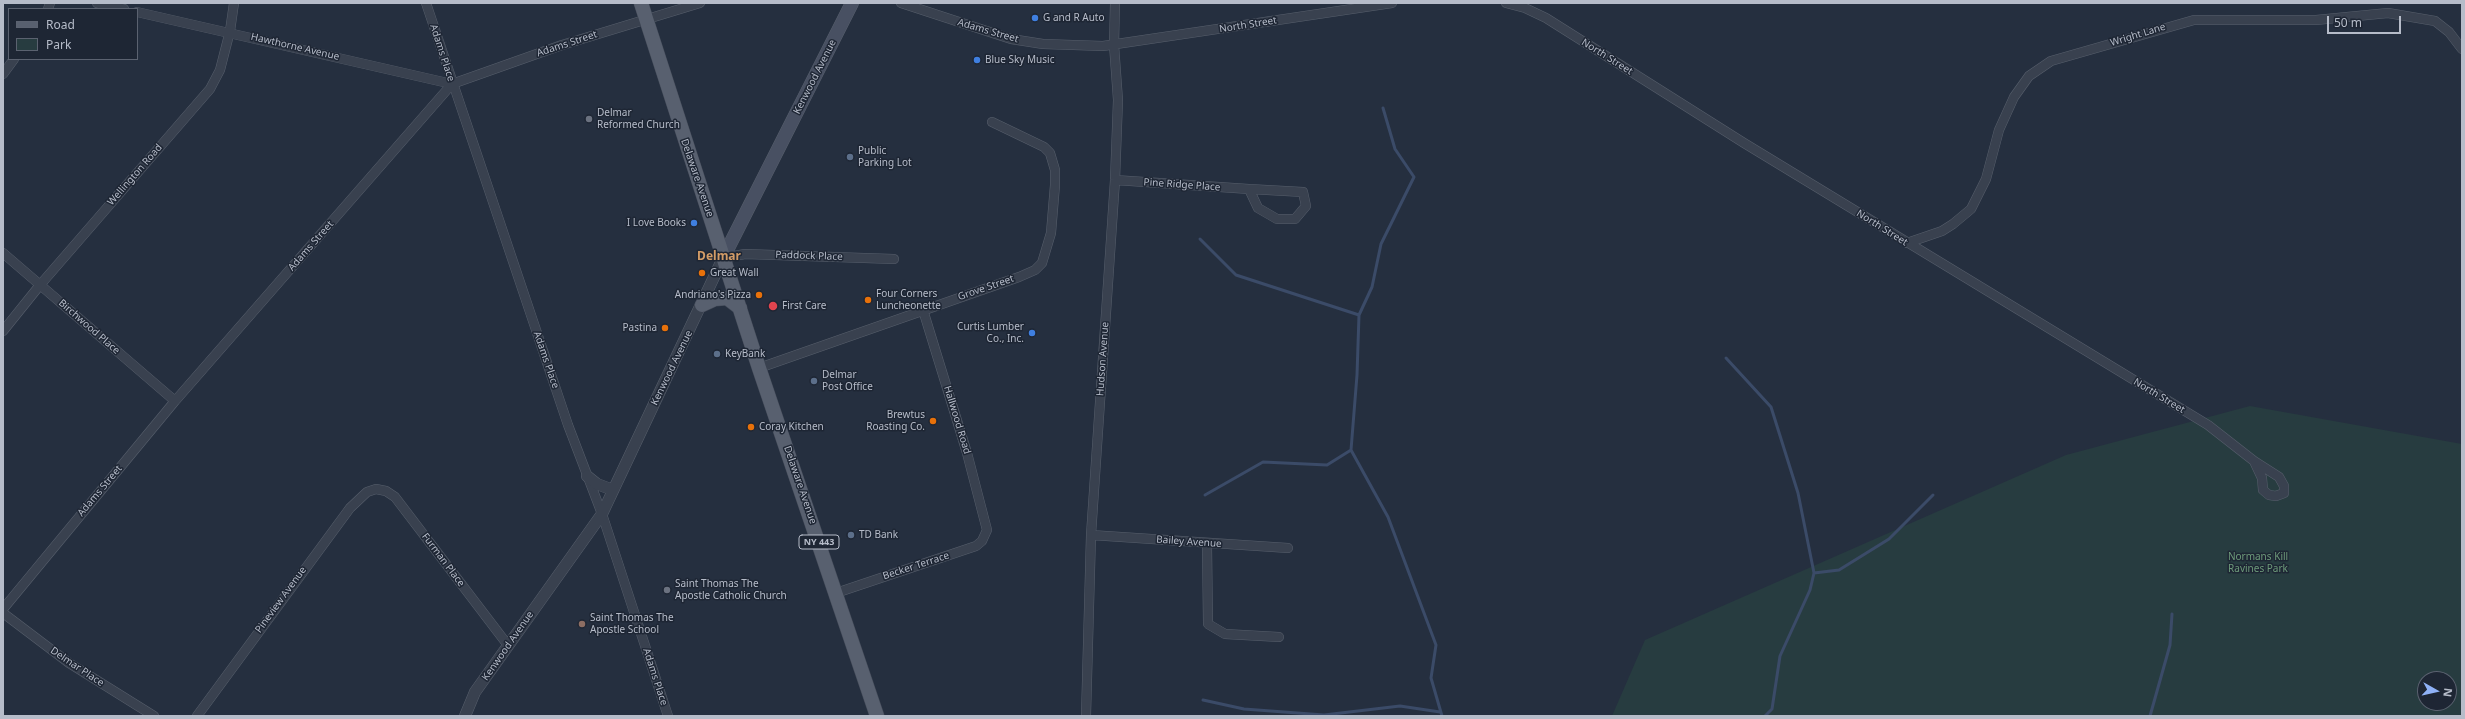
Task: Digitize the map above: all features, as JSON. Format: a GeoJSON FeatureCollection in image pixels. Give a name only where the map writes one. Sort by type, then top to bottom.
{"type":"FeatureCollection","features":[{"type":"Feature","properties":{"kind":"main road","name":"Delaware Avenue"},"geometry":{"type":"LineString","coordinates":[[641,3],[759,368],[877,716]]}},
{"type":"Feature","properties":{"kind":"main road","name":"Kenwood Avenue"},"geometry":{"type":"LineString","coordinates":[[723,258],[852,3]]}},
{"type":"Feature","properties":{"kind":"main road"},"geometry":{"type":"LineString","coordinates":[[702,305],[716,299],[727,298],[740,308]]}},
{"type":"Feature","properties":{"kind":"street"},"geometry":{"type":"LineString","coordinates":[[97,3],[120,8]]}},
{"type":"Feature","properties":{"kind":"street","name":"Wellington Road"},"geometry":{"type":"LineString","coordinates":[[3,331],[40,285],[210,88],[220,70],[230,31],[234,3]]}},
{"type":"Feature","properties":{"kind":"street","name":"Adams Place"},"geometry":{"type":"LineString","coordinates":[[426,3],[452,84],[587,476],[602,514],[668,716]]}},
{"type":"Feature","properties":{"kind":"street","name":"Adams Street"},"geometry":{"type":"LineString","coordinates":[[3,608],[175,401],[452,84],[562,45],[700,3]]}},
{"type":"Feature","properties":{"kind":"street","name":"Adams Street"},"geometry":{"type":"LineString","coordinates":[[901,3],[1011,39],[1043,44],[1103,46]]}},
{"type":"Feature","properties":{"kind":"street","name":"Hudson Avenue"},"geometry":{"type":"LineString","coordinates":[[1086,716],[1091,535],[1116,180],[1118,100],[1114,45],[1115,3]]}},
{"type":"Feature","properties":{"kind":"street","name":"North Street"},"geometry":{"type":"LineString","coordinates":[[1103,46],[1392,3]]}},
{"type":"Feature","properties":{"kind":"street","name":"North Street"},"geometry":{"type":"LineString","coordinates":[[1506,3],[1525,8],[1546,18],[1906,243],[2208,425],[2254,461]]}},
{"type":"Feature","properties":{"kind":"street","name":"Hawthorne Avenue"},"geometry":{"type":"LineString","coordinates":[[138,12],[230,31],[452,84]]}},
{"type":"Feature","properties":{"kind":"street","name":"Wright Lane"},"geometry":{"type":"LineString","coordinates":[[1906,243],[1942,231],[1971,208],[1986,179],[1999,130],[2014,97],[2029,76],[2051,61],[2194,20],[2316,20],[2388,13],[2435,21],[2448,32],[2462,48]]}},
{"type":"Feature","properties":{"kind":"street"},"geometry":{"type":"LineString","coordinates":[[3,74],[13,60]]}},
{"type":"Feature","properties":{"kind":"street","name":"Grove Street"},"geometry":{"type":"LineString","coordinates":[[759,368],[1034,270],[1042,263],[1047,254],[1055,185],[1055,170],[1050,153],[1044,147],[992,122]]}},
{"type":"Feature","properties":{"kind":"street","name":"Pine Ridge Place"},"geometry":{"type":"LineString","coordinates":[[1116,180],[1302,192],[1306,206],[1295,219],[1277,219],[1258,208],[1249,189]]}},
{"type":"Feature","properties":{"kind":"street","name":"Birchwood Place"},"geometry":{"type":"LineString","coordinates":[[3,253],[175,401]]}},
{"type":"Feature","properties":{"kind":"street","name":"Paddock Place"},"geometry":{"type":"LineString","coordinates":[[723,258],[744,254],[894,258]]}},
{"type":"Feature","properties":{"kind":"street","name":"Kenwood Avenue"},"geometry":{"type":"LineString","coordinates":[[465,716],[476,692],[507,644],[602,514],[723,258]]}},
{"type":"Feature","properties":{"kind":"street","name":"Hallwood Road"},"geometry":{"type":"LineString","coordinates":[[923,310],[967,453],[987,530]]}},
{"type":"Feature","properties":{"kind":"street"},"geometry":{"type":"LineString","coordinates":[[587,476],[594,482],[613,490]]}},
{"type":"Feature","properties":{"kind":"street","name":"Furman Place"},"geometry":{"type":"LineString","coordinates":[[371,490],[386,491],[395,497],[507,644]]}},
{"type":"Feature","properties":{"kind":"street","name":"Pineview Avenue"},"geometry":{"type":"LineString","coordinates":[[197,716],[350,508],[371,490]]}},
{"type":"Feature","properties":{"kind":"street","name":"Becker Terrace"},"geometry":{"type":"LineString","coordinates":[[836,593],[976,546],[982,541],[987,530]]}},
{"type":"Feature","properties":{"kind":"street","name":"Bailey Avenue"},"geometry":{"type":"LineString","coordinates":[[1091,535],[1207,544],[1288,548]]}},
{"type":"Feature","properties":{"kind":"street"},"geometry":{"type":"LineString","coordinates":[[1207,544],[1208,624],[1226,634],[1279,637]]}},
{"type":"Feature","properties":{"kind":"street","name":"Delmar Place"},"geometry":{"type":"LineString","coordinates":[[3,613],[69,663],[154,716]]}},
{"type":"Feature","properties":{"kind":"green space","name":"Normans Kill Ravines Park"},"geometry":{"type":"Polygon","coordinates":[[[2250,406],[2462,444],[2462,716],[1612,716],[1645,640],[2066,455],[2250,406]]]}},
{"type":"Feature","properties":{"kind":"waterway"},"geometry":{"type":"LineString","coordinates":[[1359,315],[1372,287],[1381,244],[1414,177],[1395,149],[1383,108]]}},
{"type":"Feature","properties":{"kind":"waterway"},"geometry":{"type":"LineString","coordinates":[[1200,239],[1236,275],[1359,315],[1357,375],[1351,450],[1388,517],[1436,645],[1431,678],[1442,716]]}},
{"type":"Feature","properties":{"kind":"waterway"},"geometry":{"type":"LineString","coordinates":[[1726,358],[1771,407],[1798,493],[1814,573],[1810,590],[1780,656],[1772,709],[1765,716]]}},
{"type":"Feature","properties":{"kind":"waterway"},"geometry":{"type":"LineString","coordinates":[[1205,495],[1263,462],[1327,465],[1351,450]]}},
{"type":"Feature","properties":{"kind":"waterway"},"geometry":{"type":"LineString","coordinates":[[1814,573],[1839,570],[1889,539],[1933,495]]}},
{"type":"Feature","properties":{"kind":"waterway"},"geometry":{"type":"LineString","coordinates":[[2150,716],[2170,645],[2172,614]]}},
{"type":"Feature","properties":{"kind":"waterway"},"geometry":{"type":"LineString","coordinates":[[1203,700],[1244,709],[1324,715],[1400,706],[1440,712]]}},
{"type":"Feature","properties":{"kind":"place","name":"G and R Auto"},"geometry":{"type":"Point","coordinates":[1035,18]}},
{"type":"Feature","properties":{"kind":"place","name":"Blue Sky Music"},"geometry":{"type":"Point","coordinates":[977,60]}},
{"type":"Feature","properties":{"kind":"place","name":"Delmar Reformed Church"},"geometry":{"type":"Point","coordinates":[589,119]}},
{"type":"Feature","properties":{"kind":"place","name":"Public Parking Lot"},"geometry":{"type":"Point","coordinates":[850,157]}},
{"type":"Feature","properties":{"kind":"place","name":"I Love Books"},"geometry":{"type":"Point","coordinates":[694,223]}},
{"type":"Feature","properties":{"kind":"place","name":"Great Wall"},"geometry":{"type":"Point","coordinates":[702,273]}},
{"type":"Feature","properties":{"kind":"place","name":"Andriano's Pizza"},"geometry":{"type":"Point","coordinates":[759,295]}},
{"type":"Feature","properties":{"kind":"place","name":"Four Corners Luncheonette"},"geometry":{"type":"Point","coordinates":[868,300]}},
{"type":"Feature","properties":{"kind":"place","name":"First Care"},"geometry":{"type":"Point","coordinates":[773,306]}},
{"type":"Feature","properties":{"kind":"place","name":"Pastina"},"geometry":{"type":"Point","coordinates":[665,328]}},
{"type":"Feature","properties":{"kind":"place","name":"Curtis Lumber Co., Inc."},"geometry":{"type":"Point","coordinates":[1032,333]}},
{"type":"Feature","properties":{"kind":"place","name":"KeyBank"},"geometry":{"type":"Point","coordinates":[717,354]}},
{"type":"Feature","properties":{"kind":"place","name":"Delmar Post Office"},"geometry":{"type":"Point","coordinates":[814,381]}},
{"type":"Feature","properties":{"kind":"place","name":"Brewtus Roasting Co."},"geometry":{"type":"Point","coordinates":[933,421]}},
{"type":"Feature","properties":{"kind":"place","name":"Coray Kitchen"},"geometry":{"type":"Point","coordinates":[751,427]}},
{"type":"Feature","properties":{"kind":"place","name":"TD Bank"},"geometry":{"type":"Point","coordinates":[851,535]}},
{"type":"Feature","properties":{"kind":"place","name":"Saint Thomas The Apostle Catholic Church"},"geometry":{"type":"Point","coordinates":[667,590]}},
{"type":"Feature","properties":{"kind":"place","name":"Saint Thomas The Apostle School"},"geometry":{"type":"Point","coordinates":[582,624]}},
{"type":"Feature","properties":{"kind":"district","name":"Delmar"},"geometry":{"type":"Point","coordinates":[719,257]}}]}
